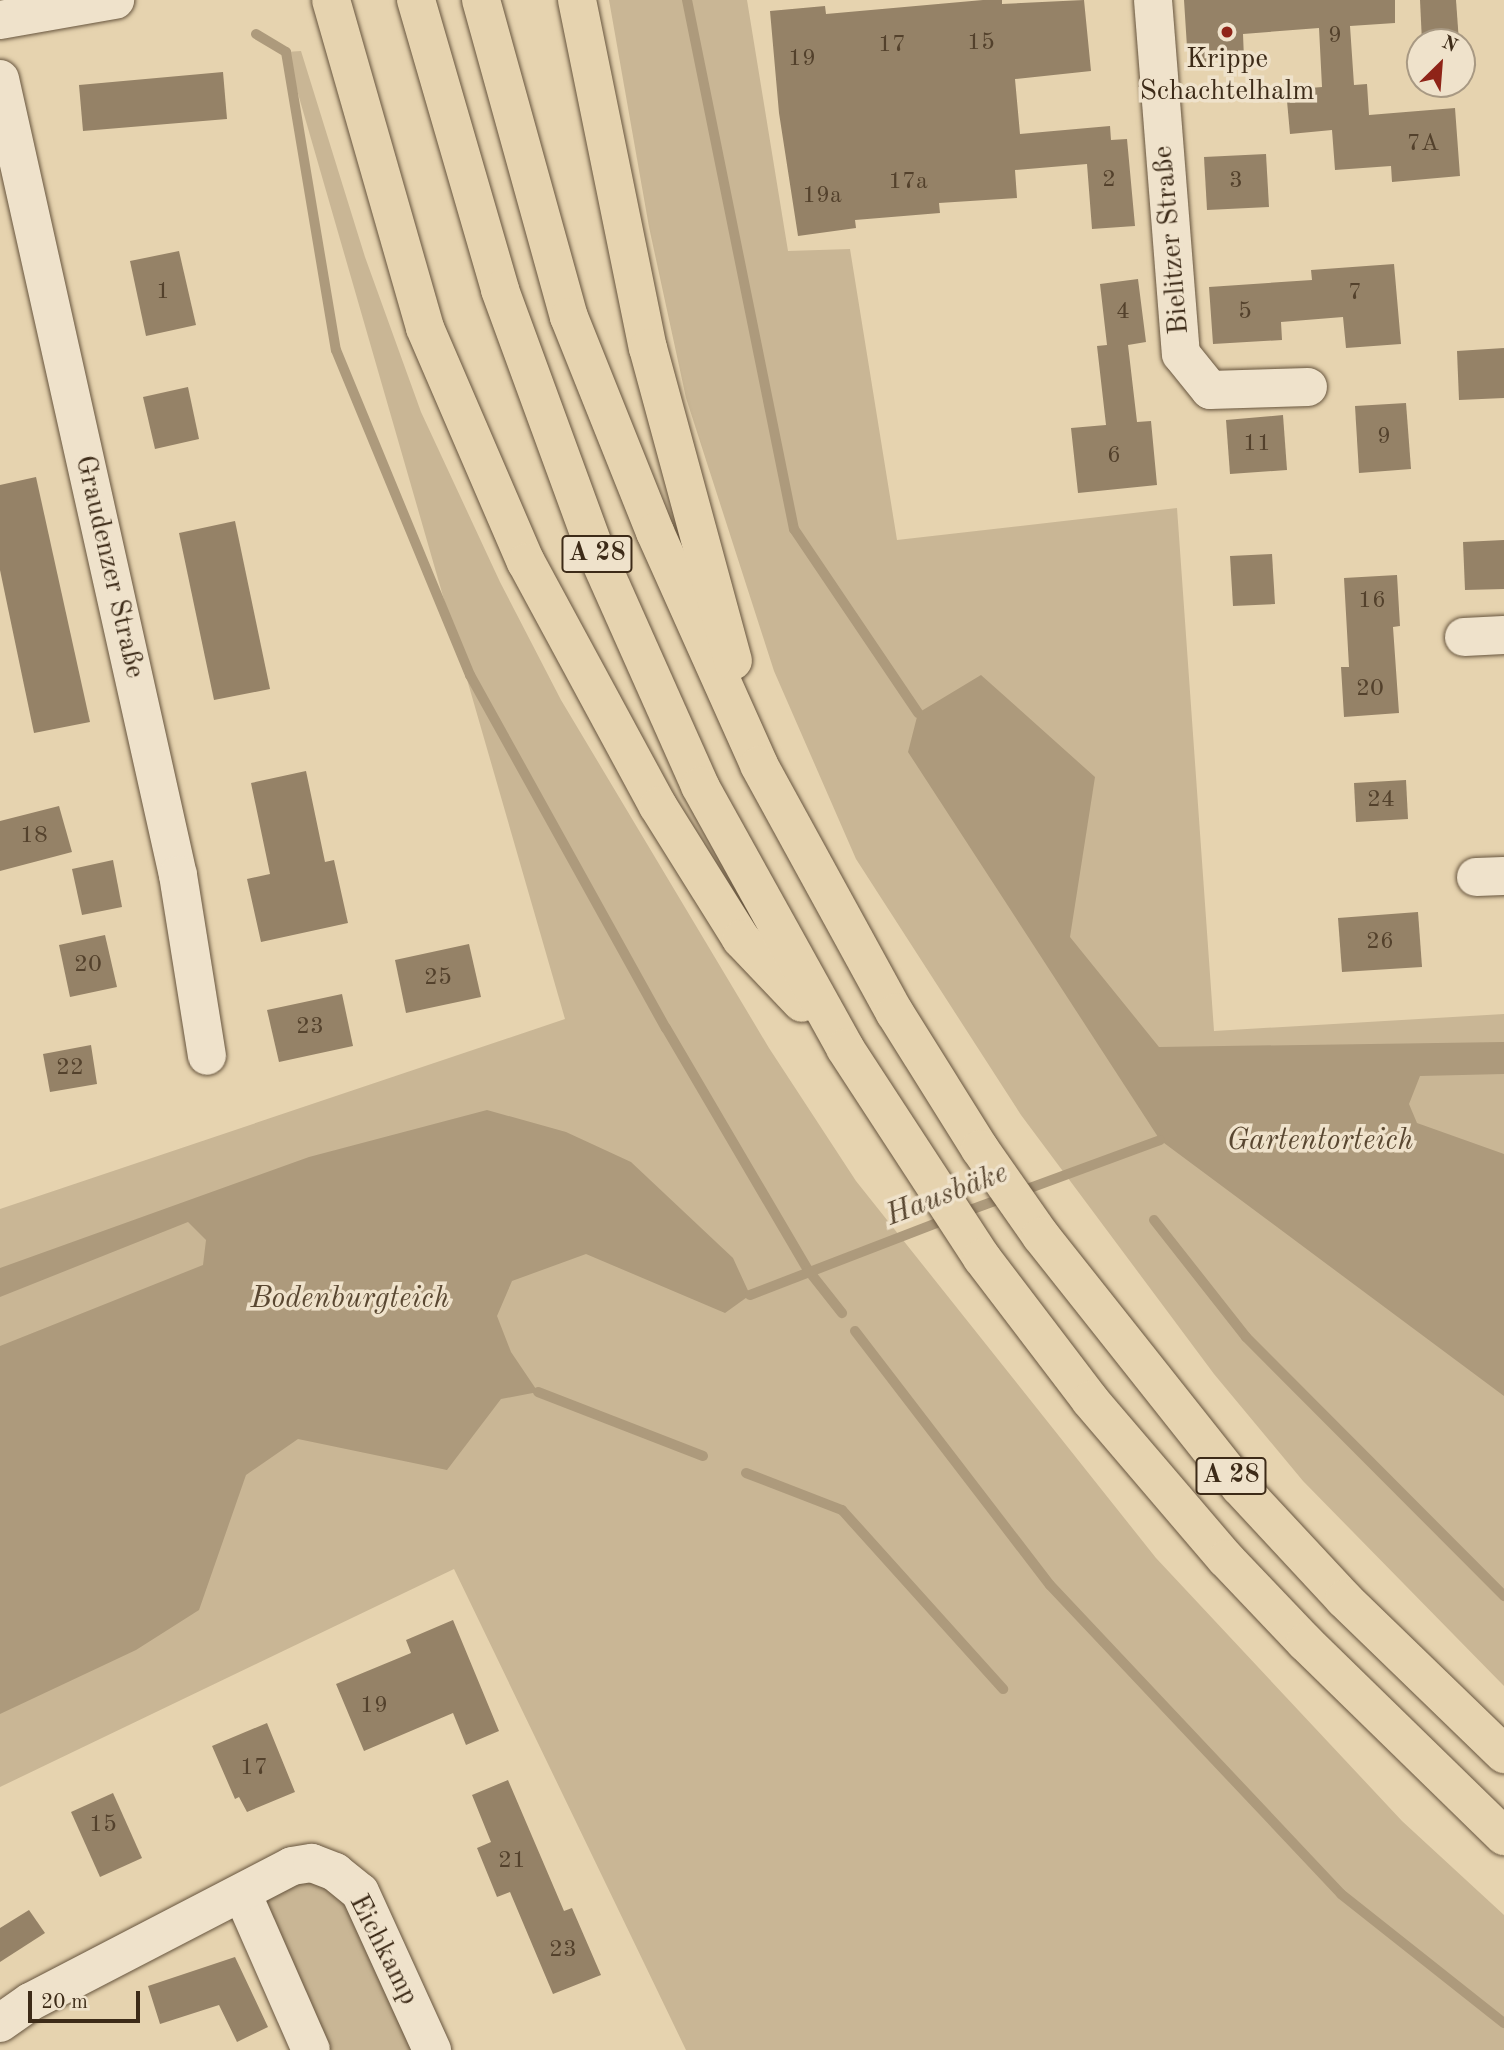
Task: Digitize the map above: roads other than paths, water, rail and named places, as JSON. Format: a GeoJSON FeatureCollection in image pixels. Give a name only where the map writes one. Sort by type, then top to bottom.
{"type":"FeatureCollection","features":[{"type":"Feature","properties":{"kind":"highway"},"geometry":{"type":"LineString","coordinates":[[579,6],[648,348],[697,518],[759,765]]}},
{"type":"Feature","properties":{"kind":"highway","name":"A 28"},"geometry":{"type":"LineString","coordinates":[[484,12],[569,317],[655,532],[759,765],[882,991],[980,1149],[1041,1236],[1240,1487],[1344,1599],[1504,1754]]}},
{"type":"Feature","properties":{"kind":"highway","name":"A 28"},"geometry":{"type":"LineString","coordinates":[[419,15],[500,290],[596,552],[700,786],[845,1048],[982,1258],[1090,1400],[1226,1559],[1404,1741],[1504,1836]]}},
{"type":"Feature","properties":{"kind":"highway"},"geometry":{"type":"LineString","coordinates":[[335,16],[425,328],[526,562],[658,806],[741,939],[845,1048]]}},
{"type":"Feature","properties":{"kind":"street"},"geometry":{"type":"LineString","coordinates":[[0,20],[115,0]]}},
{"type":"Feature","properties":{"kind":"street","name":"Bielitzer Straße"},"geometry":{"type":"LineString","coordinates":[[1153,0],[1181,354],[1210,390],[1308,387]]}},
{"type":"Feature","properties":{"kind":"street","name":"Graudenzer Straße"},"geometry":{"type":"LineString","coordinates":[[0,79],[178,875],[207,1056]]}},
{"type":"Feature","properties":{"kind":"street"},"geometry":{"type":"LineString","coordinates":[[1464,637],[1504,635]]}},
{"type":"Feature","properties":{"kind":"street","name":"Eichkamp"},"geometry":{"type":"LineString","coordinates":[[0,2023],[30,2002],[292,1866],[312,1863],[344,1878],[360,1892],[432,2050]]}},
{"type":"Feature","properties":{"kind":"street"},"geometry":{"type":"LineString","coordinates":[[242,1894],[311,2050]]}},
{"type":"Feature","properties":{"kind":"water","name":"Gartentorteich"},"geometry":{"type":"Polygon","coordinates":[[[981,675],[1095,777],[1070,937],[1159,1047],[1504,1042],[1504,1074],[1420,1076],[1409,1104],[1417,1123],[1504,1154],[1504,1396],[1160,1140],[908,752],[918,713],[981,675]]]}},
{"type":"Feature","properties":{"kind":"water","name":"Bodenburgteich"},"geometry":{"type":"Polygon","coordinates":[[[487,1110],[566,1132],[631,1162],[733,1258],[750,1295],[725,1313],[586,1254],[512,1281],[497,1316],[511,1352],[538,1392],[501,1399],[447,1470],[298,1439],[246,1475],[199,1610],[136,1650],[0,1714],[0,1346],[203,1265],[206,1240],[188,1222],[0,1297],[0,1268],[309,1157],[487,1110]]]}},
{"type":"Feature","properties":{"kind":"waterway"},"geometry":{"type":"LineString","coordinates":[[687,0],[794,529],[918,713]]}},
{"type":"Feature","properties":{"kind":"waterway"},"geometry":{"type":"LineString","coordinates":[[256,34],[286,52],[336,350],[470,675],[666,1028],[808,1270],[842,1313]]}},
{"type":"Feature","properties":{"kind":"waterway","name":"Hausbäke"},"geometry":{"type":"LineString","coordinates":[[962,1213],[1160,1140]]}},
{"type":"Feature","properties":{"kind":"waterway","name":"Hausbäke"},"geometry":{"type":"LineString","coordinates":[[750,1295],[947,1219]]}},
{"type":"Feature","properties":{"kind":"waterway"},"geometry":{"type":"LineString","coordinates":[[1154,1220],[1246,1337],[1504,1596]]}},
{"type":"Feature","properties":{"kind":"waterway"},"geometry":{"type":"LineString","coordinates":[[855,1331],[1050,1585],[1341,1894],[1504,2023]]}},
{"type":"Feature","properties":{"kind":"waterway"},"geometry":{"type":"LineString","coordinates":[[538,1392],[703,1456]]}},
{"type":"Feature","properties":{"kind":"waterway"},"geometry":{"type":"LineString","coordinates":[[746,1473],[842,1510],[1003,1689]]}},
{"type":"Feature","properties":{"kind":"place","name":"Krippe Schachtelhalm"},"geometry":{"type":"Point","coordinates":[1227,32]}}]}
